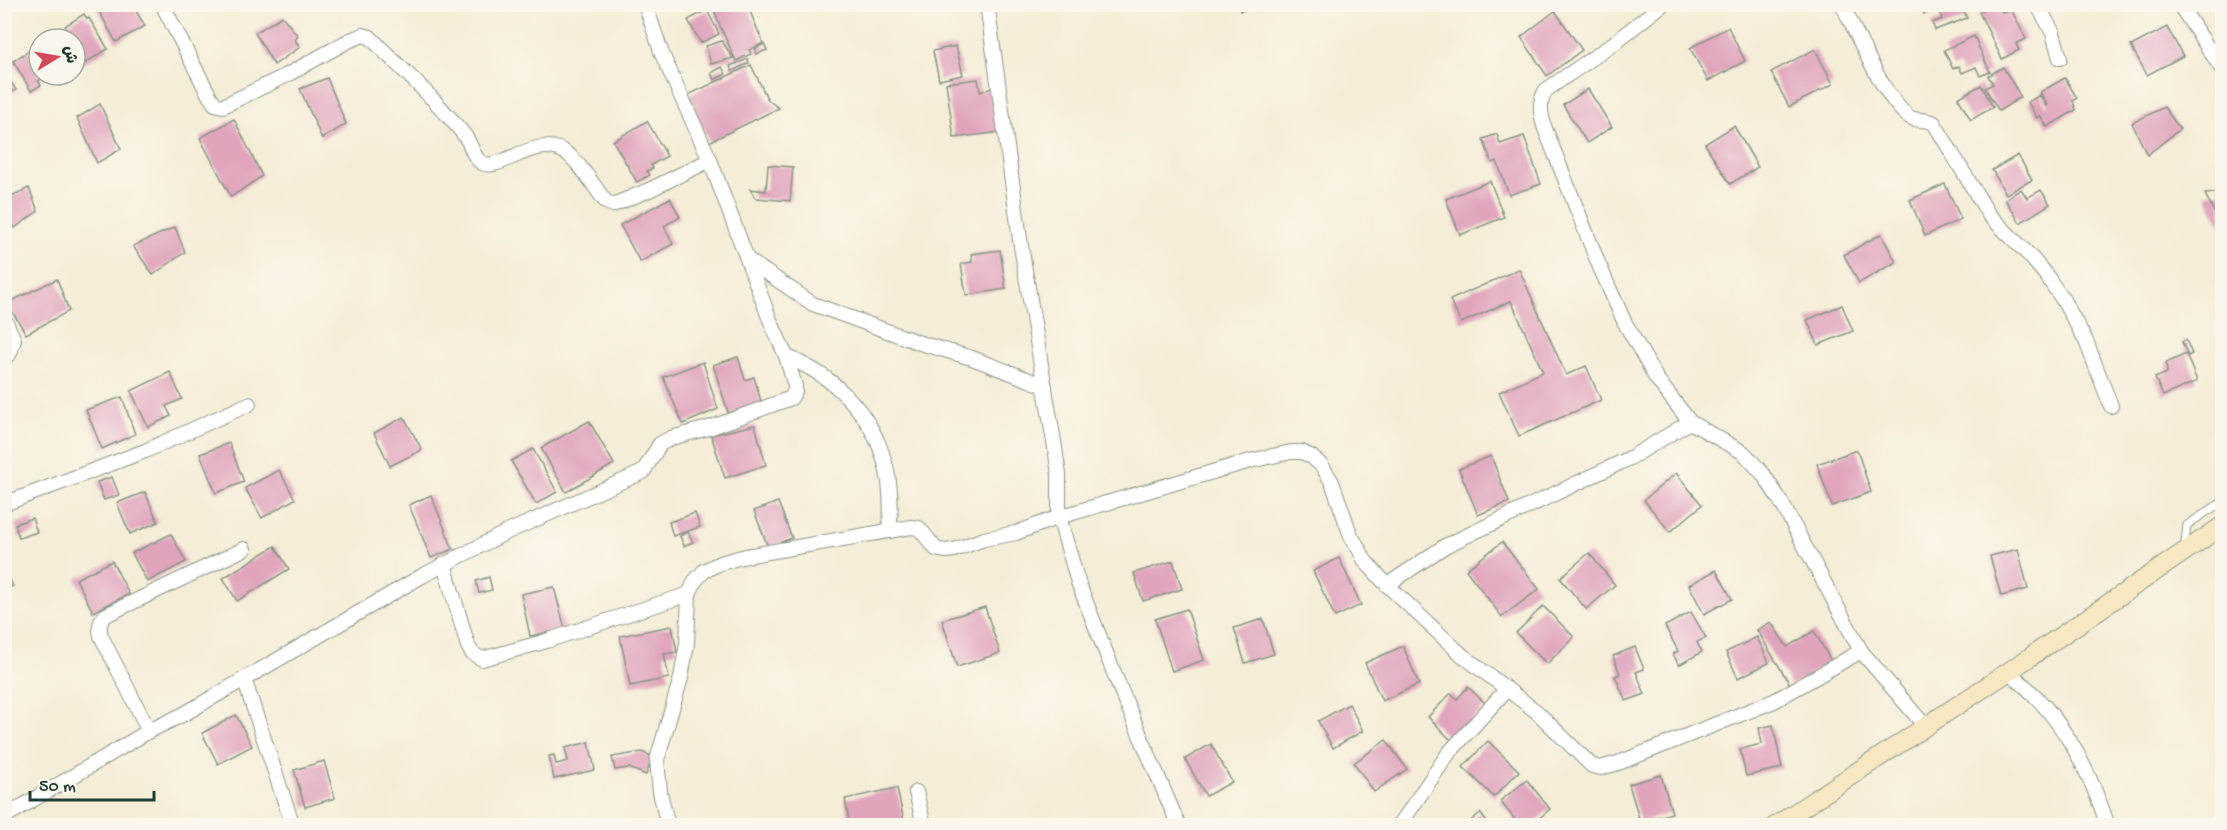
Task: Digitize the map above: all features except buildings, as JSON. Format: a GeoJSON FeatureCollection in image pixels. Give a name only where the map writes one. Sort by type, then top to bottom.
{"type":"FeatureCollection","features":[{"type":"Feature","properties":{"kind":"main road"},"geometry":{"type":"LineString","coordinates":[[1775,825],[2008,672],[2223,526]]}},
{"type":"Feature","properties":{"kind":"street"},"geometry":{"type":"LineString","coordinates":[[162,4],[204,86],[215,104],[219,106],[259,90],[363,35],[370,37],[434,102],[466,138],[478,161],[486,165],[538,147],[552,148],[567,154],[606,202],[613,205],[650,190],[710,160]]}},
{"type":"Feature","properties":{"kind":"street"},"geometry":{"type":"LineString","coordinates":[[4,817],[378,599],[513,529],[642,472],[660,444],[671,438],[712,427],[791,398],[795,392],[795,386],[786,356],[770,320],[710,160],[662,54],[645,4]]}},
{"type":"Feature","properties":{"kind":"street"},"geometry":{"type":"LineString","coordinates":[[987,4],[1016,212],[1059,474],[1059,517],[1078,582],[1120,688],[1179,825]]}},
{"type":"Feature","properties":{"kind":"street"},"geometry":{"type":"LineString","coordinates":[[1663,4],[1610,46],[1546,90],[1540,107],[1550,145],[1624,321],[1656,378],[1690,422],[1744,453],[1763,474],[1780,500],[1861,651],[1924,726]]}},
{"type":"Feature","properties":{"kind":"street"},"geometry":{"type":"LineString","coordinates":[[1842,4],[1882,83],[1900,110],[1912,119],[1934,123],[1989,215],[2046,275],[2086,341],[2111,406]]}},
{"type":"Feature","properties":{"kind":"street"},"geometry":{"type":"LineString","coordinates":[[2037,4],[2054,33],[2060,58]]}},
{"type":"Feature","properties":{"kind":"street"},"geometry":{"type":"LineString","coordinates":[[2179,4],[2223,69]]}},
{"type":"Feature","properties":{"kind":"street"},"geometry":{"type":"LineString","coordinates":[[748,260],[813,304],[920,343],[972,358],[1045,386]]}},
{"type":"Feature","properties":{"kind":"street"},"geometry":{"type":"LineString","coordinates":[[4,318],[14,340],[10,353],[4,358]]}},
{"type":"Feature","properties":{"kind":"street"},"geometry":{"type":"LineString","coordinates":[[786,356],[812,369],[840,389],[878,438],[885,458],[891,495],[889,531]]}},
{"type":"Feature","properties":{"kind":"street"},"geometry":{"type":"LineString","coordinates":[[4,504],[145,451],[249,404]]}},
{"type":"Feature","properties":{"kind":"street"},"geometry":{"type":"LineString","coordinates":[[1387,585],[1445,546],[1630,458],[1690,422]]}},
{"type":"Feature","properties":{"kind":"street"},"geometry":{"type":"LineString","coordinates":[[668,825],[660,792],[657,760],[681,678],[687,643],[689,594],[694,581],[704,571],[720,563],[746,556],[911,527],[919,528],[936,549],[954,550],[984,539],[1016,533],[1059,517],[1250,461],[1291,452],[1302,452],[1312,457],[1327,474],[1365,561],[1387,585],[1462,655],[1537,712],[1592,766],[1601,768],[1757,709],[1861,651]]}},
{"type":"Feature","properties":{"kind":"street"},"geometry":{"type":"LineString","coordinates":[[150,731],[101,636],[99,626],[101,620],[106,615],[244,549]]}},
{"type":"Feature","properties":{"kind":"street"},"geometry":{"type":"LineString","coordinates":[[444,564],[468,646],[472,653],[482,659],[543,642],[689,594]]}},
{"type":"Feature","properties":{"kind":"street"},"geometry":{"type":"LineString","coordinates":[[2008,672],[2037,696],[2061,726],[2087,772],[2108,825]]}},
{"type":"Feature","properties":{"kind":"street"},"geometry":{"type":"LineString","coordinates":[[244,679],[293,825]]}},
{"type":"Feature","properties":{"kind":"street"},"geometry":{"type":"LineString","coordinates":[[1399,825],[1448,754],[1507,689]]}},
{"type":"Feature","properties":{"kind":"street"},"geometry":{"type":"LineString","coordinates":[[916,792],[924,825]]}},
{"type":"Feature","properties":{"kind":"lane"},"geometry":{"type":"LineString","coordinates":[[2184,553],[2187,525],[2223,502]]}}]}
